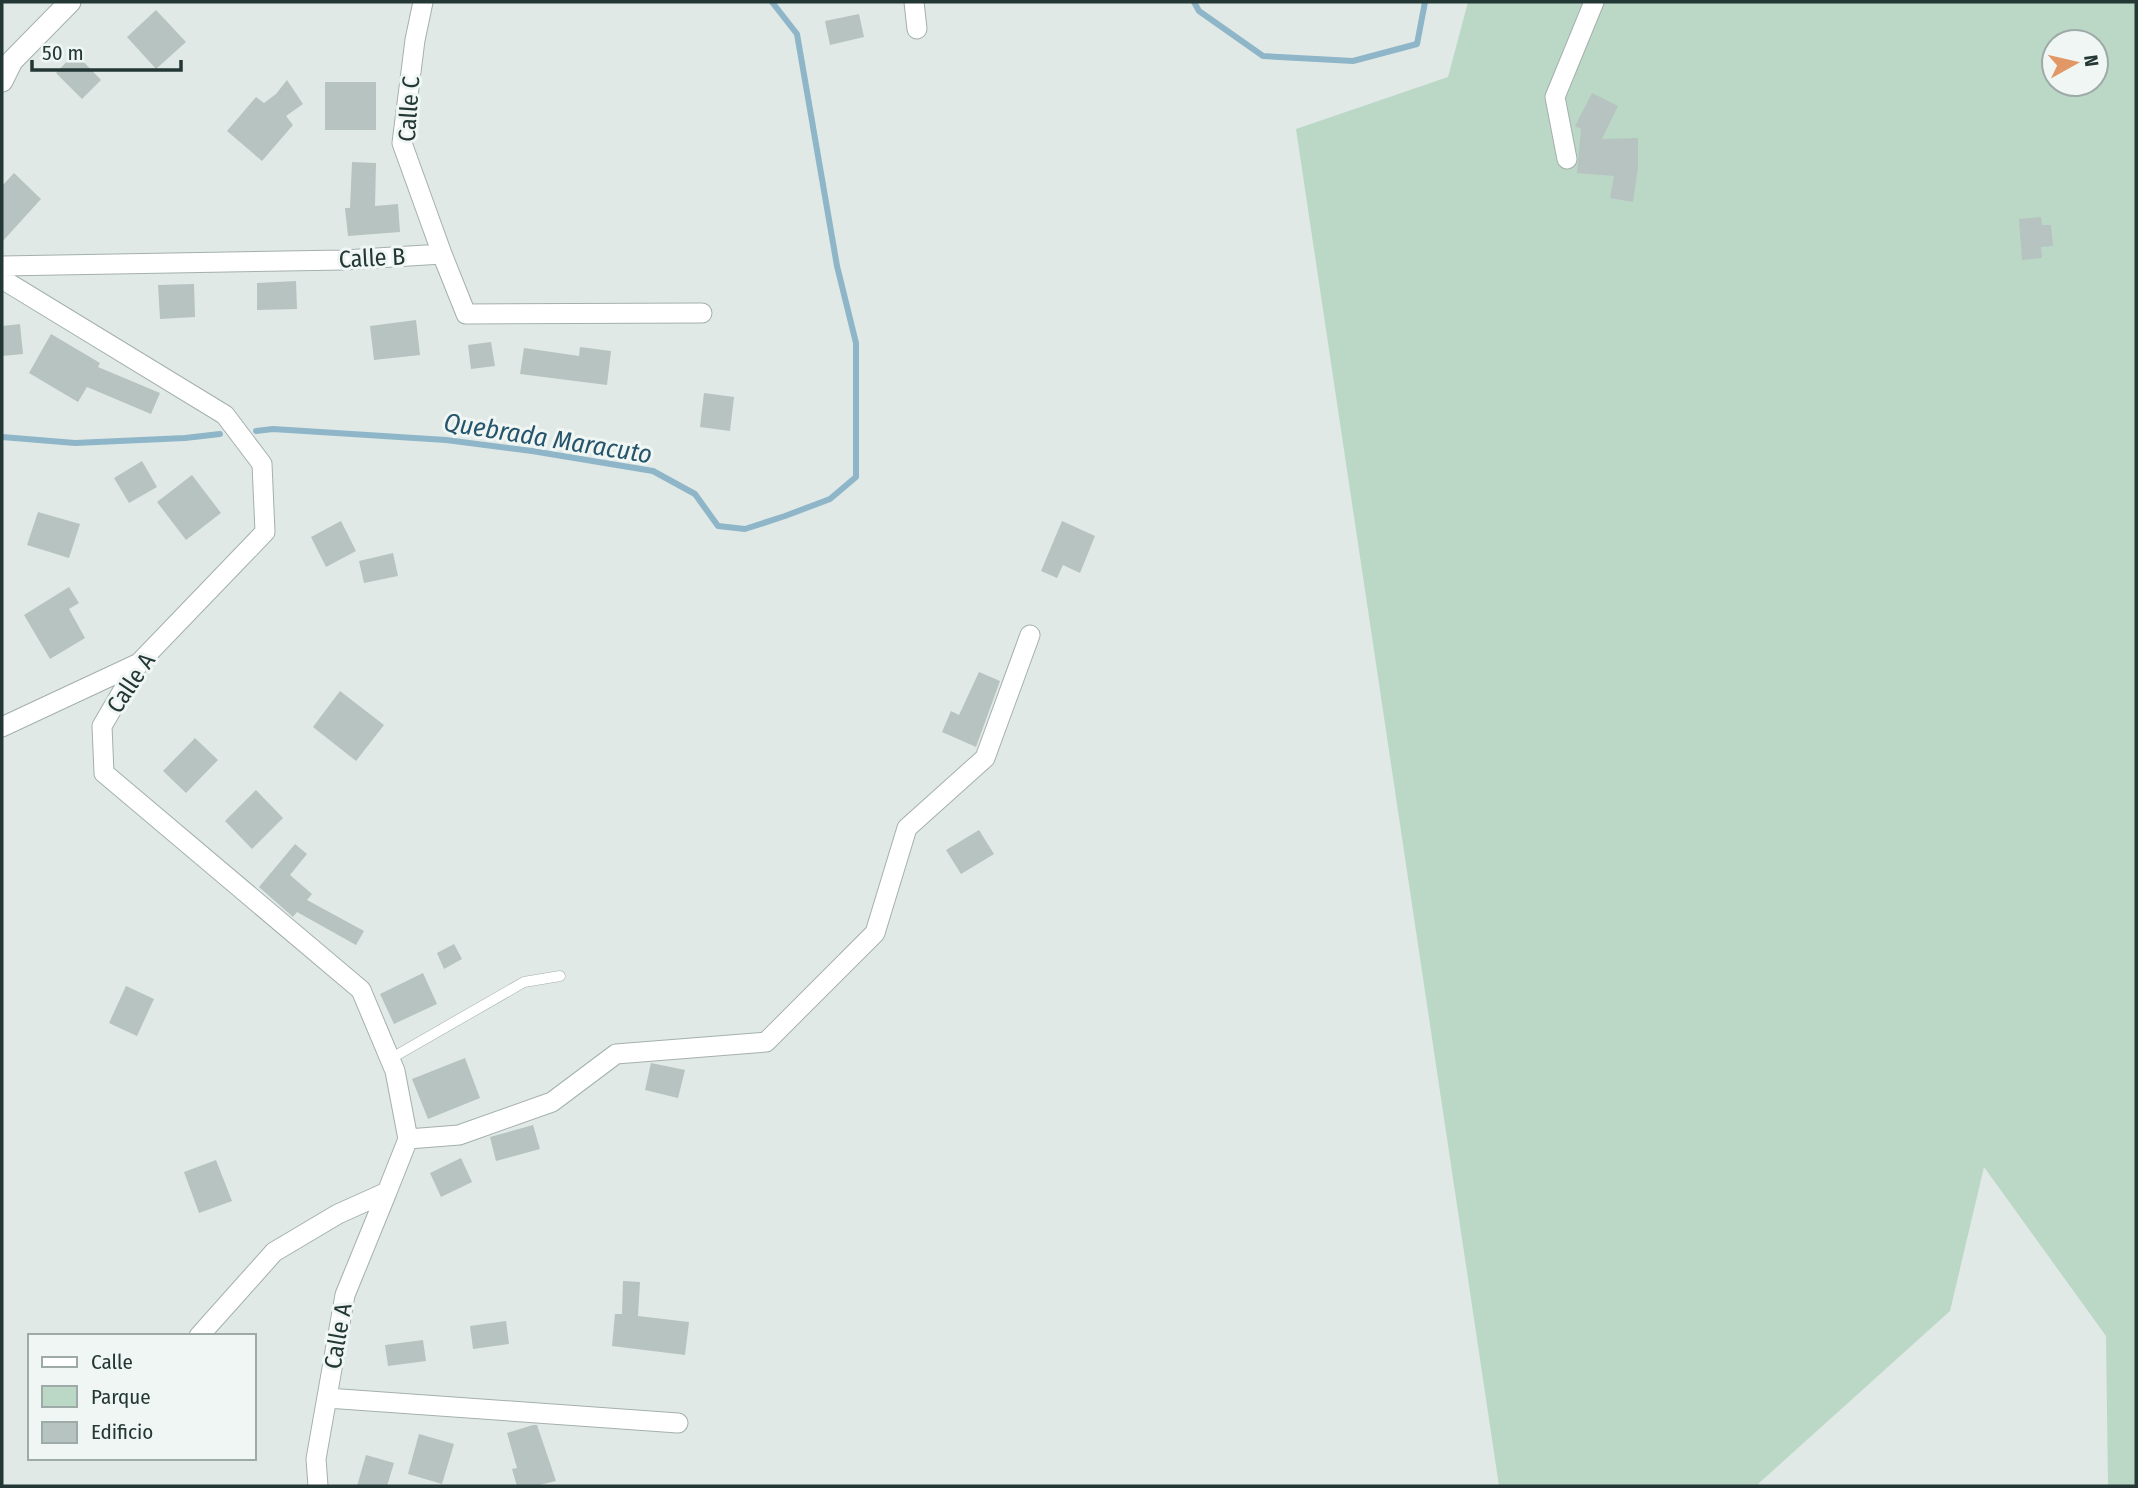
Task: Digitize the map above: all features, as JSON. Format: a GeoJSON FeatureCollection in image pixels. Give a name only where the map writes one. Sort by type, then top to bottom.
{"type":"FeatureCollection","features":[{"type":"Feature","properties":{"kind":"street"},"geometry":{"type":"LineString","coordinates":[[2,81],[12,61],[70,2]]}},
{"type":"Feature","properties":{"kind":"street","name":"Calle C"},"geometry":{"type":"LineString","coordinates":[[423,2],[402,143],[442,254]]}},
{"type":"Feature","properties":{"kind":"street"},"geometry":{"type":"LineString","coordinates":[[914,2],[917,29]]}},
{"type":"Feature","properties":{"kind":"street"},"geometry":{"type":"LineString","coordinates":[[1567,159],[1555,97],[1594,2]]}},
{"type":"Feature","properties":{"kind":"street","name":"Calle B"},"geometry":{"type":"LineString","coordinates":[[2,266],[344,260],[442,254],[466,314],[702,313]]}},
{"type":"Feature","properties":{"kind":"street","name":"Calle A"},"geometry":{"type":"LineString","coordinates":[[2,279],[225,415],[262,464],[265,532],[139,663],[102,726],[104,773],[361,990],[395,1071],[408,1139],[345,1295],[316,1460],[317,1486]]}},
{"type":"Feature","properties":{"kind":"street"},"geometry":{"type":"LineString","coordinates":[[408,1139],[459,1135],[552,1102],[615,1054],[766,1042],[875,933],[907,828],[985,758],[1030,635]]}},
{"type":"Feature","properties":{"kind":"street"},"geometry":{"type":"LineString","coordinates":[[2,727],[139,663]]}},
{"type":"Feature","properties":{"kind":"street"},"geometry":{"type":"LineString","coordinates":[[201,1334],[274,1252],[338,1214],[387,1192]]}},
{"type":"Feature","properties":{"kind":"street"},"geometry":{"type":"LineString","coordinates":[[327,1398],[678,1423]]}},
{"type":"Feature","properties":{"kind":"lane"},"geometry":{"type":"LineString","coordinates":[[390,1059],[524,982],[560,976]]}},
{"type":"Feature","properties":{"kind":"green space"},"geometry":{"type":"Polygon","coordinates":[[[1468,2],[2136,2],[2136,1486],[2108,1486],[2106,1336],[1984,1167],[1950,1311],[1758,1484],[1762,1486],[1499,1486],[1296,129],[1448,77],[1468,2]]]}},
{"type":"Feature","properties":{"kind":"building"},"geometry":{"type":"Polygon","coordinates":[[[156,10],[186,42],[156,69],[127,37],[156,10]]]}},
{"type":"Feature","properties":{"kind":"building"},"geometry":{"type":"Polygon","coordinates":[[[859,14],[864,37],[830,45],[825,21],[859,14]]]}},
{"type":"Feature","properties":{"kind":"building"},"geometry":{"type":"Polygon","coordinates":[[[75,53],[101,80],[82,99],[56,73],[75,53]]]}},
{"type":"Feature","properties":{"kind":"building"},"geometry":{"type":"Polygon","coordinates":[[[287,80],[303,104],[286,116],[293,125],[262,161],[227,131],[256,97],[264,103],[276,94],[287,80]]]}},
{"type":"Feature","properties":{"kind":"building"},"geometry":{"type":"Polygon","coordinates":[[[325,82],[376,82],[376,130],[325,130],[325,82]]]}},
{"type":"Feature","properties":{"kind":"building"},"geometry":{"type":"Polygon","coordinates":[[[1592,93],[1618,106],[1602,139],[1638,138],[1638,167],[1633,202],[1610,198],[1614,176],[1577,173],[1581,129],[1575,126],[1592,93]]]}},
{"type":"Feature","properties":{"kind":"building"},"geometry":{"type":"Polygon","coordinates":[[[352,162],[376,163],[375,206],[398,204],[400,232],[348,236],[345,208],[350,208],[352,162]]]}},
{"type":"Feature","properties":{"kind":"building"},"geometry":{"type":"Polygon","coordinates":[[[14,173],[41,199],[2,242],[2,186],[14,173]]]}},
{"type":"Feature","properties":{"kind":"building"},"geometry":{"type":"Polygon","coordinates":[[[2041,217],[2042,225],[2051,225],[2053,246],[2041,247],[2042,258],[2022,260],[2019,219],[2041,217]]]}},
{"type":"Feature","properties":{"kind":"building"},"geometry":{"type":"Polygon","coordinates":[[[296,281],[297,309],[257,310],[257,283],[296,281]]]}},
{"type":"Feature","properties":{"kind":"building"},"geometry":{"type":"Polygon","coordinates":[[[194,284],[195,317],[160,319],[158,285],[194,284]]]}},
{"type":"Feature","properties":{"kind":"building"},"geometry":{"type":"Polygon","coordinates":[[[416,320],[420,355],[374,360],[370,326],[416,320]]]}},
{"type":"Feature","properties":{"kind":"building"},"geometry":{"type":"Polygon","coordinates":[[[20,324],[23,354],[2,356],[2,326],[20,324]]]}},
{"type":"Feature","properties":{"kind":"building"},"geometry":{"type":"Polygon","coordinates":[[[51,334],[100,363],[98,367],[160,393],[151,414],[87,387],[78,402],[29,373],[51,334]]]}},
{"type":"Feature","properties":{"kind":"building"},"geometry":{"type":"Polygon","coordinates":[[[491,342],[495,366],[471,369],[468,345],[491,342]]]}},
{"type":"Feature","properties":{"kind":"building"},"geometry":{"type":"Polygon","coordinates":[[[580,347],[611,351],[607,385],[520,374],[524,348],[579,356],[580,347]]]}},
{"type":"Feature","properties":{"kind":"building"},"geometry":{"type":"Polygon","coordinates":[[[704,393],[734,397],[730,431],[700,427],[704,393]]]}},
{"type":"Feature","properties":{"kind":"building"},"geometry":{"type":"Polygon","coordinates":[[[142,461],[157,487],[129,503],[114,478],[142,461]]]}},
{"type":"Feature","properties":{"kind":"building"},"geometry":{"type":"Polygon","coordinates":[[[192,475],[221,513],[186,540],[157,502],[192,475]]]}},
{"type":"Feature","properties":{"kind":"building"},"geometry":{"type":"Polygon","coordinates":[[[38,512],[80,524],[69,558],[27,545],[38,512]]]}},
{"type":"Feature","properties":{"kind":"building"},"geometry":{"type":"Polygon","coordinates":[[[341,521],[356,551],[326,567],[311,537],[341,521]]]}},
{"type":"Feature","properties":{"kind":"building"},"geometry":{"type":"Polygon","coordinates":[[[1062,521],[1095,536],[1080,573],[1063,565],[1057,578],[1041,571],[1062,521]]]}},
{"type":"Feature","properties":{"kind":"building"},"geometry":{"type":"Polygon","coordinates":[[[393,553],[398,576],[364,583],[359,561],[393,553]]]}},
{"type":"Feature","properties":{"kind":"building"},"geometry":{"type":"Polygon","coordinates":[[[69,587],[79,603],[69,609],[85,638],[50,659],[24,615],[69,587]]]}},
{"type":"Feature","properties":{"kind":"building"},"geometry":{"type":"Polygon","coordinates":[[[979,672],[1000,681],[976,747],[942,732],[951,711],[959,715],[979,672]]]}},
{"type":"Feature","properties":{"kind":"building"},"geometry":{"type":"Polygon","coordinates":[[[340,691],[384,725],[356,761],[313,727],[340,691]]]}},
{"type":"Feature","properties":{"kind":"building"},"geometry":{"type":"Polygon","coordinates":[[[195,738],[218,760],[186,793],[163,771],[195,738]]]}},
{"type":"Feature","properties":{"kind":"building"},"geometry":{"type":"Polygon","coordinates":[[[256,790],[283,818],[252,849],[225,821],[256,790]]]}},
{"type":"Feature","properties":{"kind":"building"},"geometry":{"type":"Polygon","coordinates":[[[979,830],[994,854],[961,874],[946,850],[979,830]]]}},
{"type":"Feature","properties":{"kind":"building"},"geometry":{"type":"Polygon","coordinates":[[[295,844],[307,854],[290,875],[312,894],[307,900],[364,931],[356,945],[297,912],[293,917],[259,887],[295,844]]]}},
{"type":"Feature","properties":{"kind":"building"},"geometry":{"type":"Polygon","coordinates":[[[454,944],[462,959],[444,969],[437,953],[454,944]]]}},
{"type":"Feature","properties":{"kind":"building"},"geometry":{"type":"Polygon","coordinates":[[[423,973],[437,1004],[394,1024],[380,994],[423,973]]]}},
{"type":"Feature","properties":{"kind":"building"},"geometry":{"type":"Polygon","coordinates":[[[126,986],[154,999],[137,1036],[109,1023],[126,986]]]}},
{"type":"Feature","properties":{"kind":"building"},"geometry":{"type":"Polygon","coordinates":[[[465,1058],[480,1098],[428,1119],[412,1079],[465,1058]]]}},
{"type":"Feature","properties":{"kind":"building"},"geometry":{"type":"Polygon","coordinates":[[[651,1063],[685,1070],[678,1098],[645,1090],[651,1063]]]}},
{"type":"Feature","properties":{"kind":"building"},"geometry":{"type":"Polygon","coordinates":[[[533,1125],[540,1149],[496,1161],[490,1137],[533,1125]]]}},
{"type":"Feature","properties":{"kind":"building"},"geometry":{"type":"Polygon","coordinates":[[[461,1158],[472,1182],[441,1197],[430,1173],[461,1158]]]}},
{"type":"Feature","properties":{"kind":"building"},"geometry":{"type":"Polygon","coordinates":[[[216,1160],[232,1201],[199,1213],[184,1172],[216,1160]]]}},
{"type":"Feature","properties":{"kind":"building"},"geometry":{"type":"Polygon","coordinates":[[[623,1281],[640,1282],[638,1316],[689,1322],[685,1355],[612,1346],[615,1314],[622,1314],[623,1281]]]}},
{"type":"Feature","properties":{"kind":"building"},"geometry":{"type":"Polygon","coordinates":[[[506,1321],[509,1344],[473,1349],[470,1326],[506,1321]]]}},
{"type":"Feature","properties":{"kind":"building"},"geometry":{"type":"Polygon","coordinates":[[[423,1340],[426,1361],[388,1366],[385,1345],[423,1340]]]}},
{"type":"Feature","properties":{"kind":"building"},"geometry":{"type":"Polygon","coordinates":[[[537,1425],[556,1481],[535,1486],[517,1486],[512,1469],[517,1468],[507,1433],[537,1425]]]}},
{"type":"Feature","properties":{"kind":"building"},"geometry":{"type":"Polygon","coordinates":[[[419,1434],[454,1444],[442,1484],[408,1474],[419,1434]]]}},
{"type":"Feature","properties":{"kind":"building"},"geometry":{"type":"Polygon","coordinates":[[[366,1455],[394,1463],[387,1486],[357,1486],[366,1455]]]}},
{"type":"Feature","properties":{"kind":"waterway","name":"Quebrada Maracuto"},"geometry":{"type":"LineString","coordinates":[[256,431],[273,429],[446,440],[653,471],[695,494],[718,526],[745,529],[830,499],[856,477],[856,343],[837,266],[797,34],[772,2]]}},
{"type":"Feature","properties":{"kind":"waterway","name":"Quebrada Maracuto"},"geometry":{"type":"LineString","coordinates":[[1194,2],[1199,11],[1263,56],[1353,61],[1417,44],[1425,2]]}},
{"type":"Feature","properties":{"kind":"waterway","name":"Quebrada Maracuto"},"geometry":{"type":"LineString","coordinates":[[2,437],[75,443],[220,434]]}}]}
